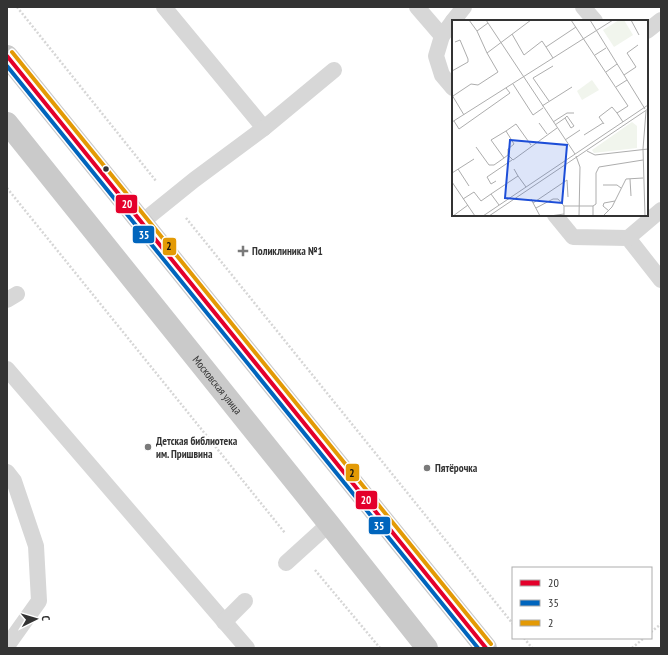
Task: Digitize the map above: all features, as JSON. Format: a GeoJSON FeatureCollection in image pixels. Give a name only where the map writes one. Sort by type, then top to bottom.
{"type":"FeatureCollection","features":[{"type":"Feature","properties":{"kind":"main road"},"geometry":{"type":"LineString","coordinates":[[7,56],[486,648]]}},
{"type":"Feature","properties":{"kind":"main road","name":"Московская улица"},"geometry":{"type":"LineString","coordinates":[[7,123],[329,524],[426,648]]}},
{"type":"Feature","properties":{"kind":"lane"},"geometry":{"type":"LineString","coordinates":[[164,7],[264,128]]}},
{"type":"Feature","properties":{"kind":"lane"},"geometry":{"type":"LineString","coordinates":[[417,7],[442,36]]}},
{"type":"Feature","properties":{"kind":"lane"},"geometry":{"type":"LineString","coordinates":[[454,20],[464,7]]}},
{"type":"Feature","properties":{"kind":"lane"},"geometry":{"type":"LineString","coordinates":[[582,7],[594,20]]}},
{"type":"Feature","properties":{"kind":"lane"},"geometry":{"type":"LineString","coordinates":[[648,29],[661,20]]}},
{"type":"Feature","properties":{"kind":"lane"},"geometry":{"type":"LineString","coordinates":[[452,22],[442,36],[436,56],[442,75],[452,87]]}},
{"type":"Feature","properties":{"kind":"lane"},"geometry":{"type":"LineString","coordinates":[[142,222],[194,180],[264,128],[334,70]]}},
{"type":"Feature","properties":{"kind":"lane"},"geometry":{"type":"LineString","coordinates":[[556,216],[573,237],[628,238],[661,210]]}},
{"type":"Feature","properties":{"kind":"lane"},"geometry":{"type":"LineString","coordinates":[[628,238],[661,280]]}},
{"type":"Feature","properties":{"kind":"lane"},"geometry":{"type":"LineString","coordinates":[[7,369],[247,648]]}},
{"type":"Feature","properties":{"kind":"lane"},"geometry":{"type":"LineString","coordinates":[[7,472],[14,481],[36,546],[39,600],[7,646]]}},
{"type":"Feature","properties":{"kind":"lane"},"geometry":{"type":"LineString","coordinates":[[286,563],[329,524]]}},
{"type":"Feature","properties":{"kind":"lane"},"geometry":{"type":"LineString","coordinates":[[224,622],[245,602]]}},
{"type":"Feature","properties":{"kind":"path"},"geometry":{"type":"LineString","coordinates":[[18,7],[170,199],[512,623]]}},
{"type":"Feature","properties":{"kind":"path"},"geometry":{"type":"LineString","coordinates":[[7,188],[299,551],[380,648]]}},
{"type":"Feature","properties":{"kind":"path"},"geometry":{"type":"LineString","coordinates":[[652,631],[661,624]]}},
{"type":"Feature","properties":{"kind":"path"},"geometry":{"type":"LineString","coordinates":[[525,639],[532,648]]}},
{"type":"Feature","properties":{"kind":"path"},"geometry":{"type":"LineString","coordinates":[[632,648],[643,639]]}},
{"type":"Feature","properties":{"kind":"transit line","name":"2"},"geometry":{"type":"LineString","coordinates":[[12,52],[491,644]]}},
{"type":"Feature","properties":{"kind":"transit line","name":"20"},"geometry":{"type":"LineString","coordinates":[[7,56],[486,648]]}},
{"type":"Feature","properties":{"kind":"transit line","name":"35"},"geometry":{"type":"LineString","coordinates":[[7,66],[478,648]]}},
{"type":"Feature","properties":{"kind":"place","name":"Поликлиника №1"},"geometry":{"type":"Point","coordinates":[243,251]}},
{"type":"Feature","properties":{"kind":"place","name":"Детская библиотека им. Пришвина"},"geometry":{"type":"Point","coordinates":[148,447]}},
{"type":"Feature","properties":{"kind":"place","name":"Пятёрочка"},"geometry":{"type":"Point","coordinates":[427,468]}}]}
